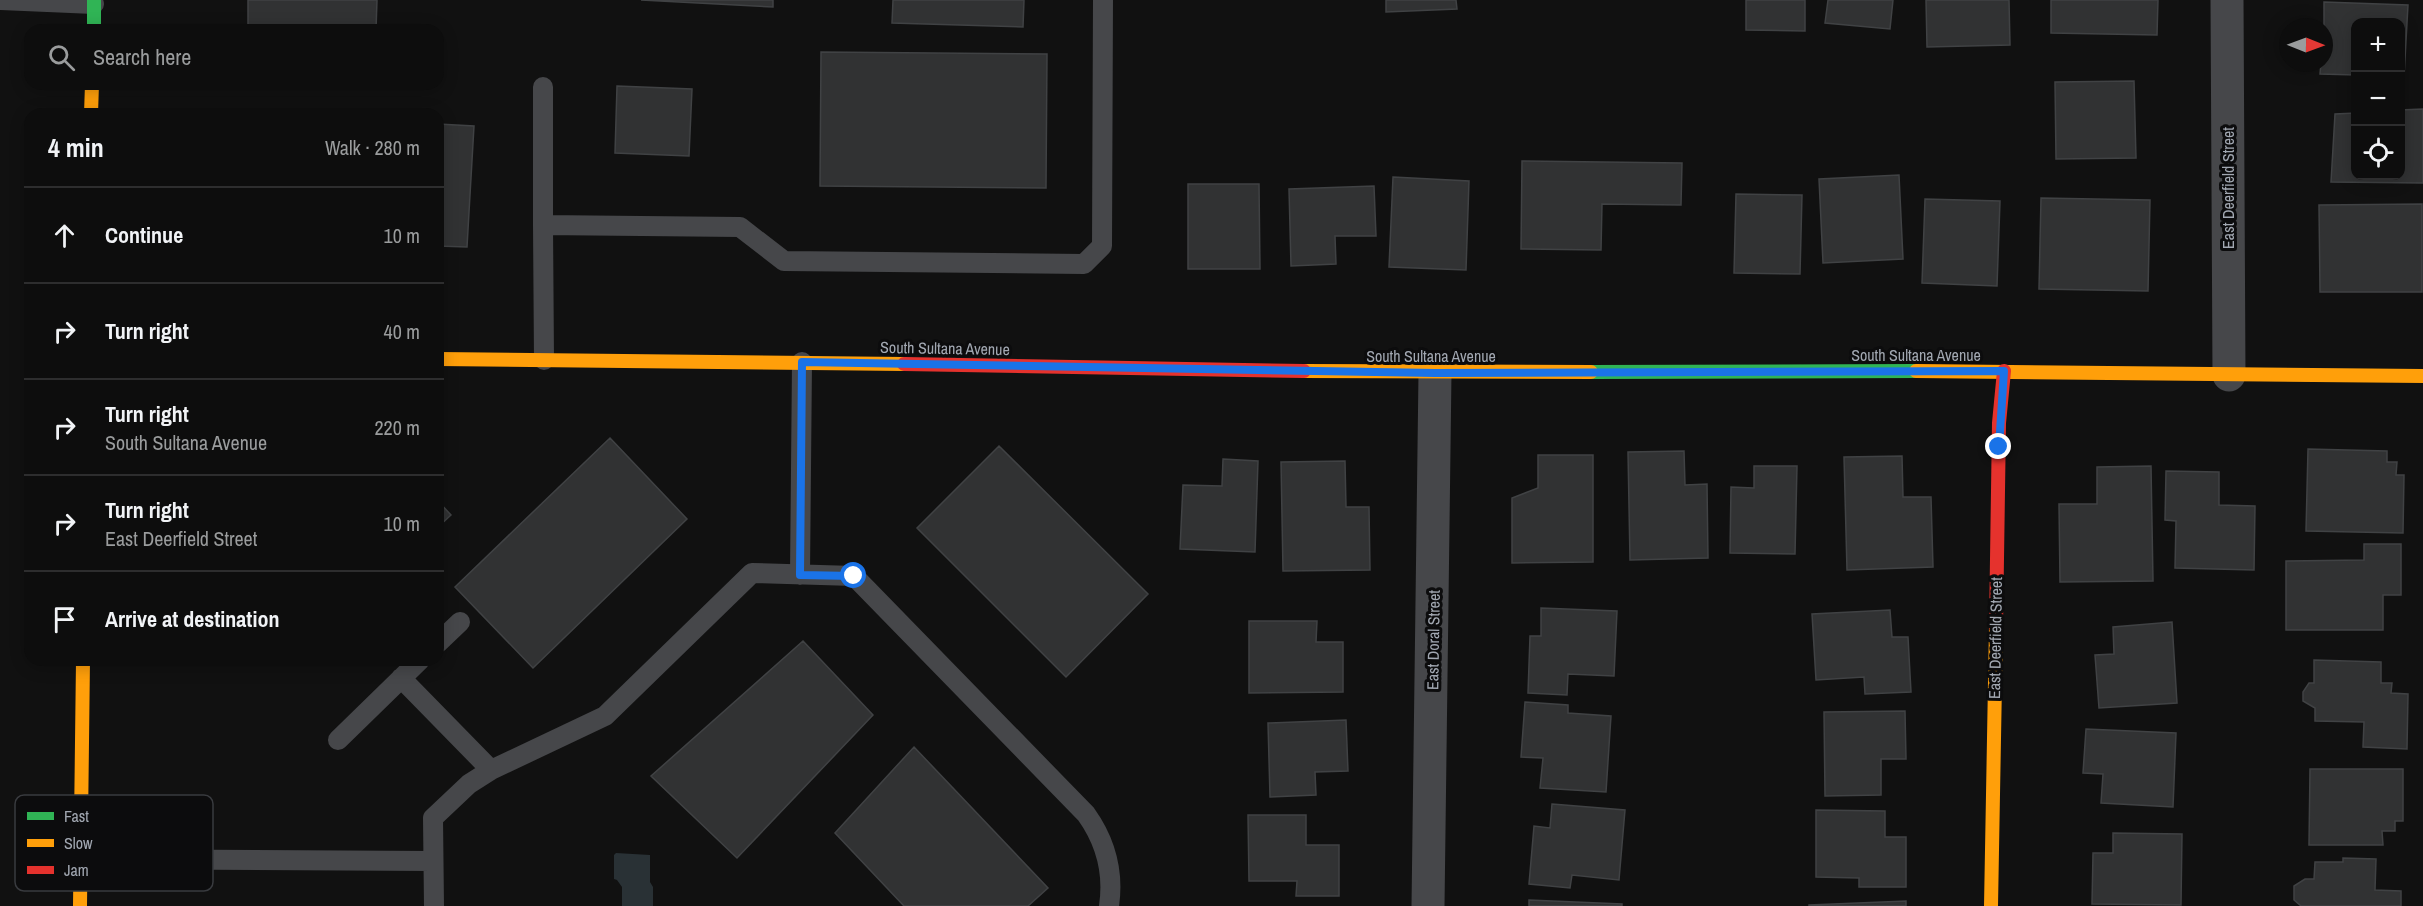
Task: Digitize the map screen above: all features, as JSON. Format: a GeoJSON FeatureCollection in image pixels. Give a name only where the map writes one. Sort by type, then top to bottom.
{"type":"FeatureCollection","features":[{"type":"Feature","properties":{"kind":"street","name":"East Deerfield Street"},"geometry":{"type":"LineString","coordinates":[[2227,0],[2229,375]]}},
{"type":"Feature","properties":{"kind":"street"},"geometry":{"type":"LineString","coordinates":[[94,2],[94,24]]}},
{"type":"Feature","properties":{"kind":"street"},"geometry":{"type":"LineString","coordinates":[[91,108],[92,90]]}},
{"type":"Feature","properties":{"kind":"street","name":"South Sultana Avenue"},"geometry":{"type":"LineString","coordinates":[[444,359],[802,362],[1435,373],[2004,371],[2423,376]]}},
{"type":"Feature","properties":{"kind":"street","name":"East Deerfield Street"},"geometry":{"type":"LineString","coordinates":[[1990,906],[1999,423],[2004,371]]}},
{"type":"Feature","properties":{"kind":"street","name":"East Doral Street"},"geometry":{"type":"LineString","coordinates":[[1428,906],[1435,373]]}},
{"type":"Feature","properties":{"kind":"street"},"geometry":{"type":"LineString","coordinates":[[82,795],[83,666]]}},
{"type":"Feature","properties":{"kind":"street"},"geometry":{"type":"LineString","coordinates":[[80,891],[80,906]]}},
{"type":"Feature","properties":{"kind":"lane"},"geometry":{"type":"LineString","coordinates":[[1,0],[94,2]]}},
{"type":"Feature","properties":{"kind":"lane"},"geometry":{"type":"LineString","coordinates":[[543,225],[740,227],[784,261],[1084,264],[1102,246],[1104,0]]}},
{"type":"Feature","properties":{"kind":"lane"},"geometry":{"type":"LineString","coordinates":[[543,87],[544,360]]}},
{"type":"Feature","properties":{"kind":"lane"},"geometry":{"type":"LineString","coordinates":[[800,575],[802,362]]}},
{"type":"Feature","properties":{"kind":"lane"},"geometry":{"type":"LineString","coordinates":[[434,906],[433,818],[469,784],[491,770],[605,716],[752,573],[854,576],[1075,802],[1093,824],[1104,847],[1111,880],[1109,906]]}},
{"type":"Feature","properties":{"kind":"lane"},"geometry":{"type":"LineString","coordinates":[[444,637],[459,622]]}},
{"type":"Feature","properties":{"kind":"lane"},"geometry":{"type":"LineString","coordinates":[[338,740],[414,666]]}},
{"type":"Feature","properties":{"kind":"lane"},"geometry":{"type":"LineString","coordinates":[[401,678],[491,770]]}},
{"type":"Feature","properties":{"kind":"lane"},"geometry":{"type":"LineString","coordinates":[[213,860],[433,861]]}},
{"type":"Feature","properties":{"kind":"shaded area"},"geometry":{"type":"Polygon","coordinates":[[[616,853],[650,855],[653,906],[622,906],[622,887],[614,879],[614,855],[616,853]]]}},
{"type":"Feature","properties":{"kind":"building"},"geometry":{"type":"Polygon","coordinates":[[[248,0],[377,0],[376,24],[248,24],[248,0]]]}},
{"type":"Feature","properties":{"kind":"building"},"geometry":{"type":"Polygon","coordinates":[[[641,0],[773,0],[773,7],[641,0]]]}},
{"type":"Feature","properties":{"kind":"building"},"geometry":{"type":"Polygon","coordinates":[[[893,0],[1024,0],[1023,27],[892,23],[893,0]]]}},
{"type":"Feature","properties":{"kind":"building"},"geometry":{"type":"Polygon","coordinates":[[[1386,0],[1456,0],[1457,9],[1386,12],[1386,0]]]}},
{"type":"Feature","properties":{"kind":"building"},"geometry":{"type":"Polygon","coordinates":[[[1746,0],[1805,0],[1805,31],[1746,30],[1746,0]]]}},
{"type":"Feature","properties":{"kind":"building"},"geometry":{"type":"Polygon","coordinates":[[[1828,0],[1893,0],[1890,29],[1825,23],[1828,0]]]}},
{"type":"Feature","properties":{"kind":"building"},"geometry":{"type":"Polygon","coordinates":[[[1926,0],[2009,0],[2010,45],[1927,47],[1926,0]]]}},
{"type":"Feature","properties":{"kind":"building"},"geometry":{"type":"Polygon","coordinates":[[[2051,0],[2158,0],[2157,35],[2051,33],[2051,0]]]}},
{"type":"Feature","properties":{"kind":"building"},"geometry":{"type":"Polygon","coordinates":[[[2324,2],[2408,5],[2405,59],[2405,18],[2351,18],[2351,75],[2320,74],[2320,72],[2333,72],[2333,18],[2324,18],[2324,2]]]}},
{"type":"Feature","properties":{"kind":"building"},"geometry":{"type":"Polygon","coordinates":[[[821,52],[1047,54],[1046,188],[820,186],[821,52]]]}},
{"type":"Feature","properties":{"kind":"building"},"geometry":{"type":"Polygon","coordinates":[[[2134,81],[2136,158],[2056,159],[2055,82],[2134,81]]]}},
{"type":"Feature","properties":{"kind":"building"},"geometry":{"type":"Polygon","coordinates":[[[617,86],[692,89],[689,156],[615,153],[617,86]]]}},
{"type":"Feature","properties":{"kind":"building"},"geometry":{"type":"Polygon","coordinates":[[[2423,109],[2423,183],[2331,182],[2335,114],[2351,113],[2351,180],[2405,180],[2405,110],[2423,109]]]}},
{"type":"Feature","properties":{"kind":"building"},"geometry":{"type":"Polygon","coordinates":[[[444,124],[474,126],[467,247],[444,246],[444,124]]]}},
{"type":"Feature","properties":{"kind":"building"},"geometry":{"type":"Polygon","coordinates":[[[1522,161],[1682,163],[1681,205],[1602,204],[1601,250],[1521,249],[1522,161]]]}},
{"type":"Feature","properties":{"kind":"building"},"geometry":{"type":"Polygon","coordinates":[[[1899,175],[1903,259],[1823,263],[1819,179],[1899,175]]]}},
{"type":"Feature","properties":{"kind":"building"},"geometry":{"type":"Polygon","coordinates":[[[1393,177],[1469,181],[1466,270],[1389,267],[1393,177]]]}},
{"type":"Feature","properties":{"kind":"building"},"geometry":{"type":"Polygon","coordinates":[[[1188,184],[1259,184],[1260,269],[1188,269],[1188,184]]]}},
{"type":"Feature","properties":{"kind":"building"},"geometry":{"type":"Polygon","coordinates":[[[1374,186],[1376,236],[1335,236],[1336,264],[1291,266],[1289,189],[1374,186]]]}},
{"type":"Feature","properties":{"kind":"building"},"geometry":{"type":"Polygon","coordinates":[[[1736,194],[1802,195],[1800,274],[1734,273],[1736,194]]]}},
{"type":"Feature","properties":{"kind":"building"},"geometry":{"type":"Polygon","coordinates":[[[2041,198],[2150,200],[2148,291],[2039,289],[2041,198]]]}},
{"type":"Feature","properties":{"kind":"building"},"geometry":{"type":"Polygon","coordinates":[[[1925,199],[2000,201],[1997,286],[1922,283],[1925,199]]]}},
{"type":"Feature","properties":{"kind":"building"},"geometry":{"type":"Polygon","coordinates":[[[2422,204],[2422,292],[2320,292],[2319,205],[2422,204]]]}},
{"type":"Feature","properties":{"kind":"building"},"geometry":{"type":"Polygon","coordinates":[[[610,438],[687,519],[533,668],[455,587],[610,438]]]}},
{"type":"Feature","properties":{"kind":"building"},"geometry":{"type":"Polygon","coordinates":[[[999,446],[1148,594],[1066,677],[917,528],[999,446]]]}},
{"type":"Feature","properties":{"kind":"building"},"geometry":{"type":"Polygon","coordinates":[[[2308,449],[2387,451],[2387,462],[2397,462],[2396,475],[2404,475],[2403,533],[2306,531],[2308,449]]]}},
{"type":"Feature","properties":{"kind":"building"},"geometry":{"type":"Polygon","coordinates":[[[1684,451],[1685,485],[1707,484],[1708,558],[1630,560],[1628,452],[1684,451]]]}},
{"type":"Feature","properties":{"kind":"building"},"geometry":{"type":"Polygon","coordinates":[[[1538,455],[1593,455],[1593,562],[1512,563],[1512,498],[1538,488],[1538,455]]]}},
{"type":"Feature","properties":{"kind":"building"},"geometry":{"type":"Polygon","coordinates":[[[1902,456],[1903,497],[1931,497],[1933,567],[1847,570],[1844,457],[1902,456]]]}},
{"type":"Feature","properties":{"kind":"building"},"geometry":{"type":"Polygon","coordinates":[[[1223,459],[1258,461],[1255,552],[1180,549],[1183,485],[1222,486],[1223,459]]]}},
{"type":"Feature","properties":{"kind":"building"},"geometry":{"type":"Polygon","coordinates":[[[1345,461],[1346,507],[1369,507],[1370,570],[1283,571],[1281,462],[1345,461]]]}},
{"type":"Feature","properties":{"kind":"building"},"geometry":{"type":"Polygon","coordinates":[[[1754,466],[1797,466],[1795,554],[1730,553],[1731,487],[1754,488],[1754,466]]]}},
{"type":"Feature","properties":{"kind":"building"},"geometry":{"type":"Polygon","coordinates":[[[2151,466],[2153,581],[2060,582],[2059,504],[2097,504],[2097,467],[2151,466]]]}},
{"type":"Feature","properties":{"kind":"building"},"geometry":{"type":"Polygon","coordinates":[[[2166,471],[2219,472],[2219,505],[2255,506],[2254,570],[2175,568],[2176,521],[2165,520],[2166,471]]]}},
{"type":"Feature","properties":{"kind":"building"},"geometry":{"type":"Polygon","coordinates":[[[444,507],[451,515],[444,521],[444,507]]]}},
{"type":"Feature","properties":{"kind":"building"},"geometry":{"type":"Polygon","coordinates":[[[2364,544],[2401,544],[2401,595],[2383,595],[2383,630],[2286,630],[2286,561],[2364,560],[2364,544]]]}},
{"type":"Feature","properties":{"kind":"building"},"geometry":{"type":"Polygon","coordinates":[[[1541,608],[1617,611],[1614,676],[1568,674],[1567,695],[1528,693],[1530,636],[1541,636],[1541,608]]]}},
{"type":"Feature","properties":{"kind":"building"},"geometry":{"type":"Polygon","coordinates":[[[1890,610],[1892,637],[1908,637],[1911,692],[1865,694],[1864,677],[1816,680],[1812,614],[1890,610]]]}},
{"type":"Feature","properties":{"kind":"building"},"geometry":{"type":"Polygon","coordinates":[[[1249,621],[1317,621],[1316,642],[1343,642],[1343,692],[1249,693],[1249,621]]]}},
{"type":"Feature","properties":{"kind":"building"},"geometry":{"type":"Polygon","coordinates":[[[2172,622],[2177,703],[2099,708],[2095,655],[2114,654],[2113,627],[2172,622]]]}},
{"type":"Feature","properties":{"kind":"building"},"geometry":{"type":"Polygon","coordinates":[[[803,641],[873,715],[737,858],[651,776],[803,641]]]}},
{"type":"Feature","properties":{"kind":"building"},"geometry":{"type":"Polygon","coordinates":[[[2314,660],[2381,662],[2381,683],[2392,683],[2391,693],[2408,694],[2407,749],[2363,747],[2364,722],[2315,721],[2315,708],[2303,701],[2303,692],[2309,683],[2314,683],[2314,660]]]}},
{"type":"Feature","properties":{"kind":"building"},"geometry":{"type":"Polygon","coordinates":[[[1525,702],[1568,705],[1568,713],[1611,716],[1606,792],[1540,788],[1543,758],[1521,757],[1525,702]]]}},
{"type":"Feature","properties":{"kind":"building"},"geometry":{"type":"Polygon","coordinates":[[[1905,711],[1906,759],[1881,759],[1881,795],[1825,796],[1824,712],[1905,711]]]}},
{"type":"Feature","properties":{"kind":"building"},"geometry":{"type":"Polygon","coordinates":[[[1346,720],[1348,771],[1315,772],[1316,795],[1270,797],[1268,723],[1346,720]]]}},
{"type":"Feature","properties":{"kind":"building"},"geometry":{"type":"Polygon","coordinates":[[[2086,729],[2176,733],[2173,807],[2101,803],[2103,774],[2083,773],[2086,729]]]}},
{"type":"Feature","properties":{"kind":"building"},"geometry":{"type":"Polygon","coordinates":[[[914,747],[1048,888],[1028,906],[904,906],[835,833],[914,747]]]}},
{"type":"Feature","properties":{"kind":"building"},"geometry":{"type":"Polygon","coordinates":[[[2310,769],[2403,769],[2403,821],[2395,821],[2395,831],[2382,831],[2383,845],[2309,845],[2310,769]]]}},
{"type":"Feature","properties":{"kind":"building"},"geometry":{"type":"Polygon","coordinates":[[[1552,804],[1625,810],[1619,880],[1572,875],[1570,888],[1529,884],[1534,826],[1550,828],[1552,804]]]}},
{"type":"Feature","properties":{"kind":"building"},"geometry":{"type":"Polygon","coordinates":[[[1816,810],[1885,811],[1885,837],[1906,837],[1906,887],[1859,887],[1859,878],[1816,877],[1816,810]]]}},
{"type":"Feature","properties":{"kind":"building"},"geometry":{"type":"Polygon","coordinates":[[[1248,815],[1306,815],[1306,845],[1339,845],[1339,896],[1296,896],[1297,881],[1249,881],[1248,815]]]}},
{"type":"Feature","properties":{"kind":"building"},"geometry":{"type":"Polygon","coordinates":[[[2113,833],[2182,834],[2181,905],[2092,904],[2093,853],[2113,853],[2113,833]]]}},
{"type":"Feature","properties":{"kind":"building"},"geometry":{"type":"Polygon","coordinates":[[[2343,858],[2376,859],[2375,890],[2401,891],[2401,906],[2301,906],[2294,900],[2294,886],[2305,879],[2314,879],[2315,862],[2343,862],[2343,858]]]}},
{"type":"Feature","properties":{"kind":"building"},"geometry":{"type":"Polygon","coordinates":[[[1529,900],[1622,904],[1622,906],[1529,906],[1529,900]]]}},
{"type":"Feature","properties":{"kind":"building"},"geometry":{"type":"Polygon","coordinates":[[[1906,901],[1906,906],[1809,906],[1809,905],[1906,901]]]}},
{"type":"Feature","properties":{"kind":"traffic: fast"},"geometry":{"type":"LineString","coordinates":[[94,0],[94,24]]}},
{"type":"Feature","properties":{"kind":"traffic: fast"},"geometry":{"type":"LineString","coordinates":[[1591,372],[1916,371]]}},
{"type":"Feature","properties":{"kind":"traffic: slow"},"geometry":{"type":"LineString","coordinates":[[91,108],[92,90]]}},
{"type":"Feature","properties":{"kind":"traffic: slow"},"geometry":{"type":"LineString","coordinates":[[444,359],[904,364]]}},
{"type":"Feature","properties":{"kind":"traffic: slow"},"geometry":{"type":"LineString","coordinates":[[1304,371],[1591,372]]}},
{"type":"Feature","properties":{"kind":"traffic: slow"},"geometry":{"type":"LineString","coordinates":[[1916,371],[2423,376]]}},
{"type":"Feature","properties":{"kind":"traffic: slow"},"geometry":{"type":"LineString","coordinates":[[1991,906],[1996,627]]}},
{"type":"Feature","properties":{"kind":"traffic: slow"},"geometry":{"type":"LineString","coordinates":[[81,795],[83,666]]}},
{"type":"Feature","properties":{"kind":"traffic: slow"},"geometry":{"type":"LineString","coordinates":[[80,891],[80,906]]}},
{"type":"Feature","properties":{"kind":"traffic: jam"},"geometry":{"type":"LineString","coordinates":[[904,364],[1304,371]]}},
{"type":"Feature","properties":{"kind":"traffic: jam"},"geometry":{"type":"LineString","coordinates":[[1996,627],[1999,423],[2004,371]]}},
{"type":"Feature","properties":{"kind":"route"},"geometry":{"type":"LineString","coordinates":[[854,576],[800,575],[802,362],[1435,373],[2004,371],[1999,447]]}}]}
